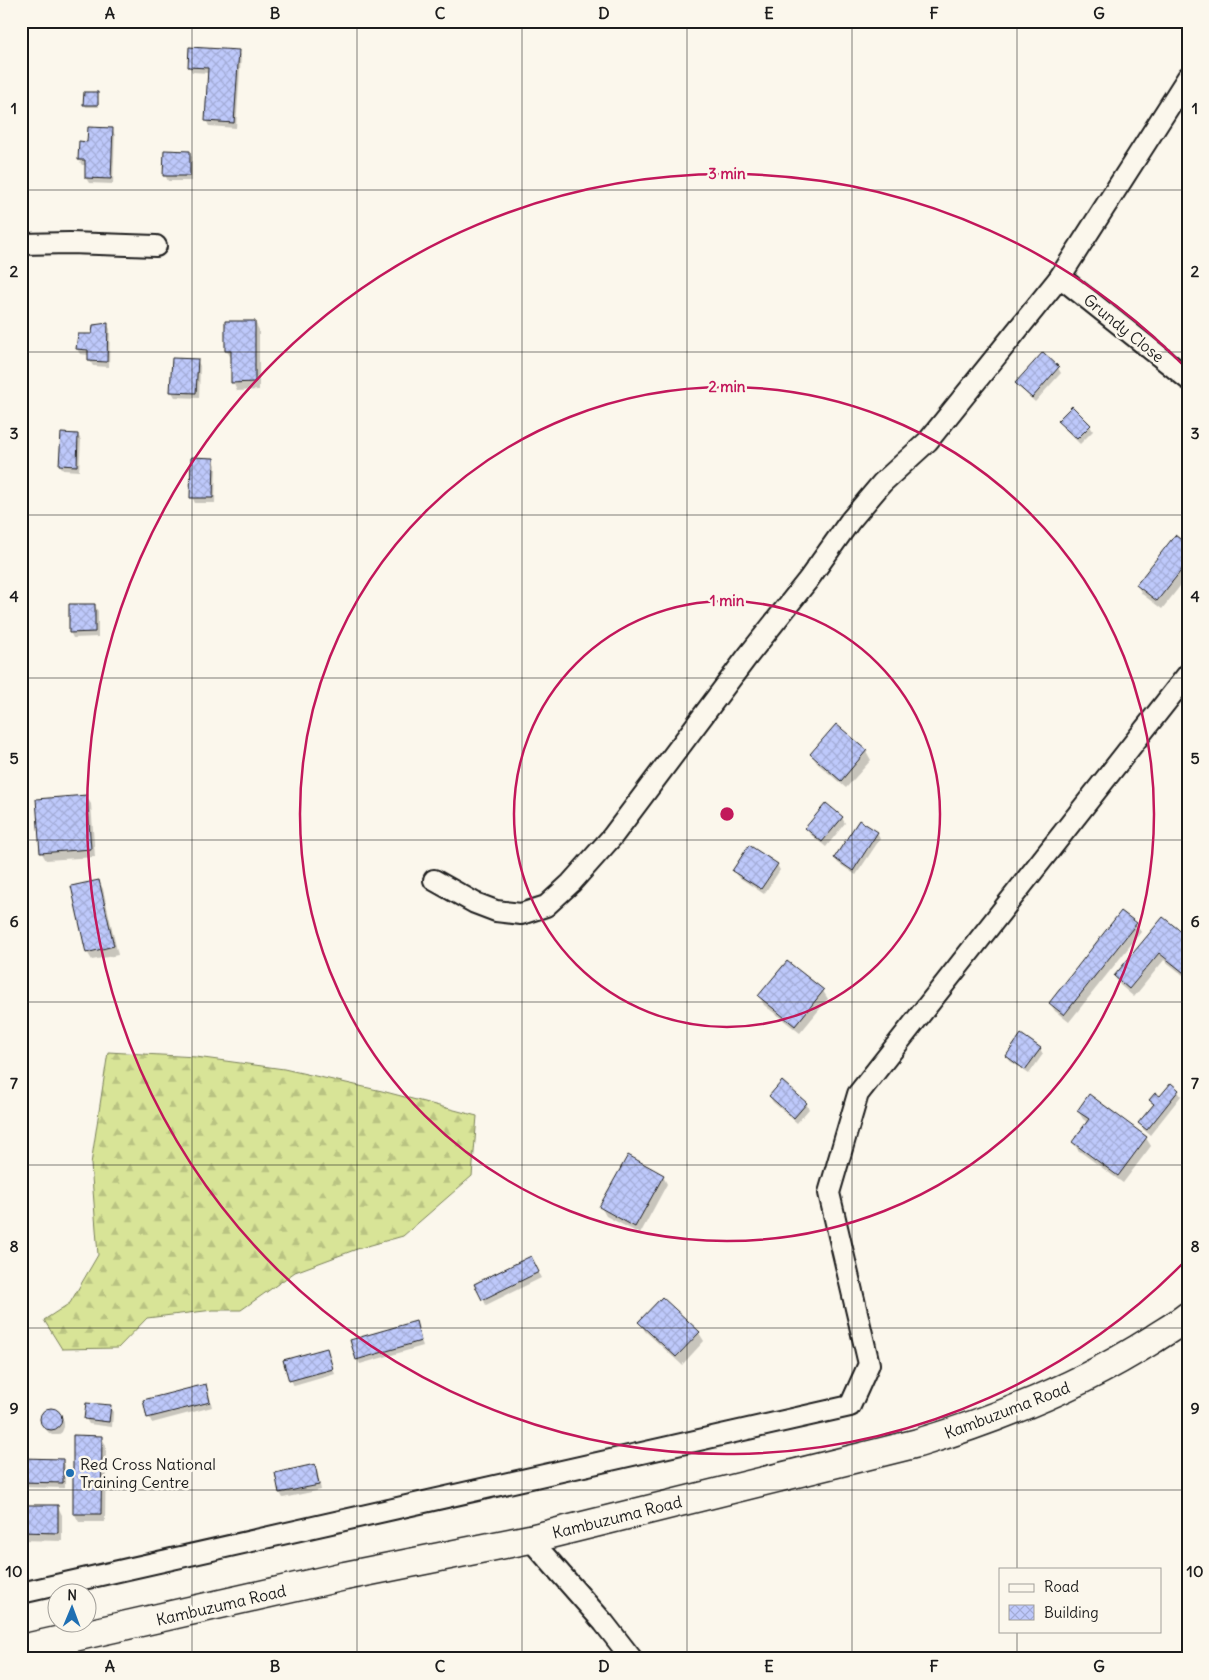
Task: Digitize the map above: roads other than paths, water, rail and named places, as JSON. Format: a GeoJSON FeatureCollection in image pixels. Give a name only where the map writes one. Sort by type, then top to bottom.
{"type":"FeatureCollection","features":[{"type":"Feature","properties":{"kind":"main road","name":"Kambuzuma Road"},"geometry":{"type":"LineString","coordinates":[[21,1649],[345,1576],[530,1538],[918,1443],[999,1416],[1080,1381],[1126,1356],[1188,1316]]}},
{"type":"Feature","properties":{"kind":"street"},"geometry":{"type":"LineString","coordinates":[[434,880],[475,903],[496,911],[521,914],[546,906],[571,883],[612,837],[747,657],[808,580],[850,520],[882,483],[928,441],[1060,277],[1188,77]]}},
{"type":"Feature","properties":{"kind":"street"},"geometry":{"type":"LineString","coordinates":[[21,244],[70,243],[156,246]]}},
{"type":"Feature","properties":{"kind":"street","name":"Grundy Close"},"geometry":{"type":"LineString","coordinates":[[1060,277],[1188,379]]}},
{"type":"Feature","properties":{"kind":"street"},"geometry":{"type":"LineString","coordinates":[[21,1593],[850,1406],[869,1364],[829,1193],[858,1094],[1188,674]]}},
{"type":"Feature","properties":{"kind":"street"},"geometry":{"type":"LineString","coordinates":[[530,1538],[604,1623],[632,1659]]}},
{"type":"Feature","properties":{"kind":"place","name":"Red Cross National Training Centre"},"geometry":{"type":"Point","coordinates":[70,1473]}}]}
